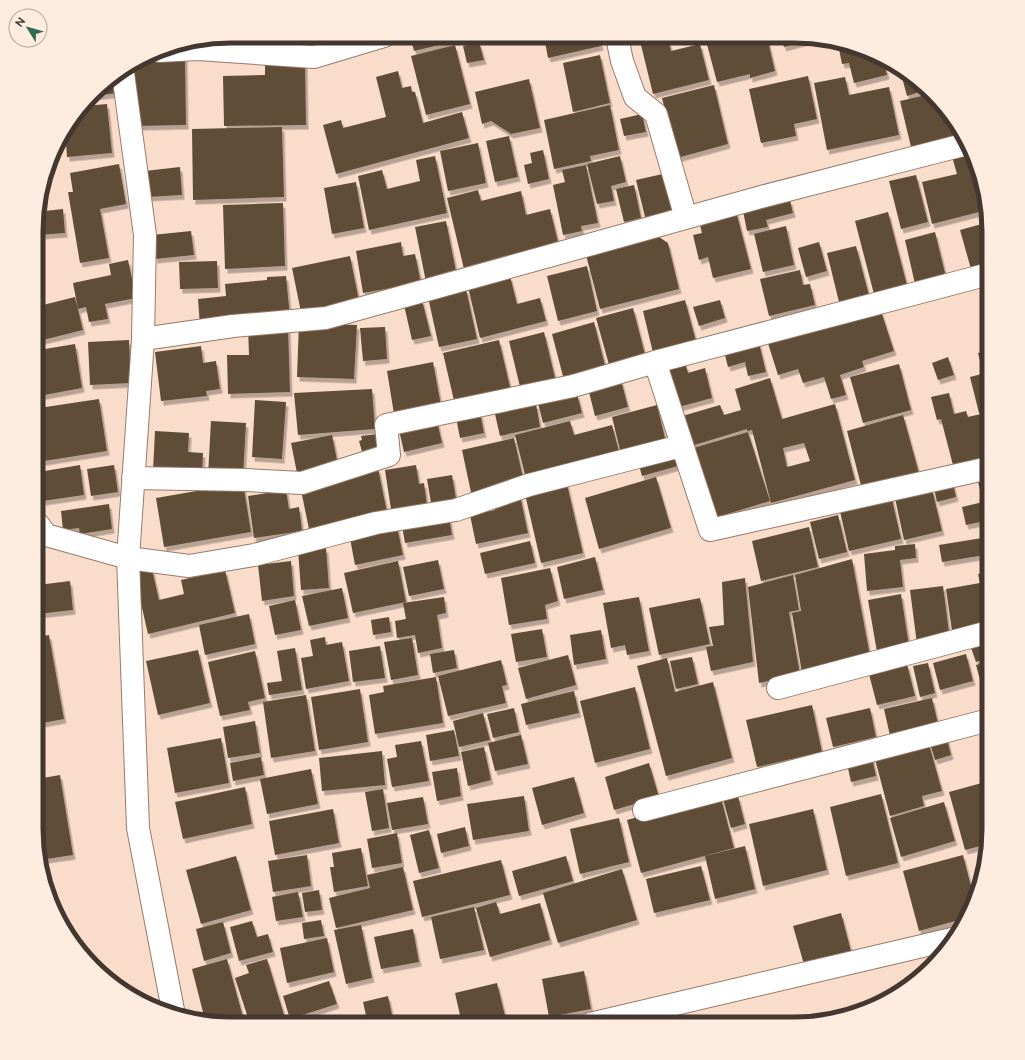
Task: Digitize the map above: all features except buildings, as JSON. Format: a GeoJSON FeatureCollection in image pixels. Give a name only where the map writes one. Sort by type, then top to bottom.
{"type":"FeatureCollection","features":[{"type":"Feature","properties":{"kind":"street"},"geometry":{"type":"LineString","coordinates":[[177,51],[198,49],[314,57],[361,43]]}},
{"type":"Feature","properties":{"kind":"street"},"geometry":{"type":"LineString","coordinates":[[618,43],[622,61],[635,97],[656,114],[686,218]]}},
{"type":"Feature","properties":{"kind":"street"},"geometry":{"type":"LineString","coordinates":[[124,77],[144,235],[143,339],[128,558],[138,828],[173,1008]]}},
{"type":"Feature","properties":{"kind":"street"},"geometry":{"type":"LineString","coordinates":[[143,339],[233,326],[326,318],[686,218],[962,145]]}},
{"type":"Feature","properties":{"kind":"street"},"geometry":{"type":"LineString","coordinates":[[133,478],[246,480],[302,483],[389,455],[386,425],[573,386],[655,362],[982,276]]}},
{"type":"Feature","properties":{"kind":"street"},"geometry":{"type":"LineString","coordinates":[[655,362],[681,446],[710,530],[982,470]]}},
{"type":"Feature","properties":{"kind":"street"},"geometry":{"type":"LineString","coordinates":[[43,531],[46,535],[128,558],[189,566],[254,555],[376,523],[456,510],[536,483],[681,446]]}},
{"type":"Feature","properties":{"kind":"street"},"geometry":{"type":"LineString","coordinates":[[778,688],[982,634]]}},
{"type":"Feature","properties":{"kind":"street"},"geometry":{"type":"LineString","coordinates":[[644,810],[982,722]]}},
{"type":"Feature","properties":{"kind":"street"},"geometry":{"type":"LineString","coordinates":[[620,1017],[945,941]]}}]}
